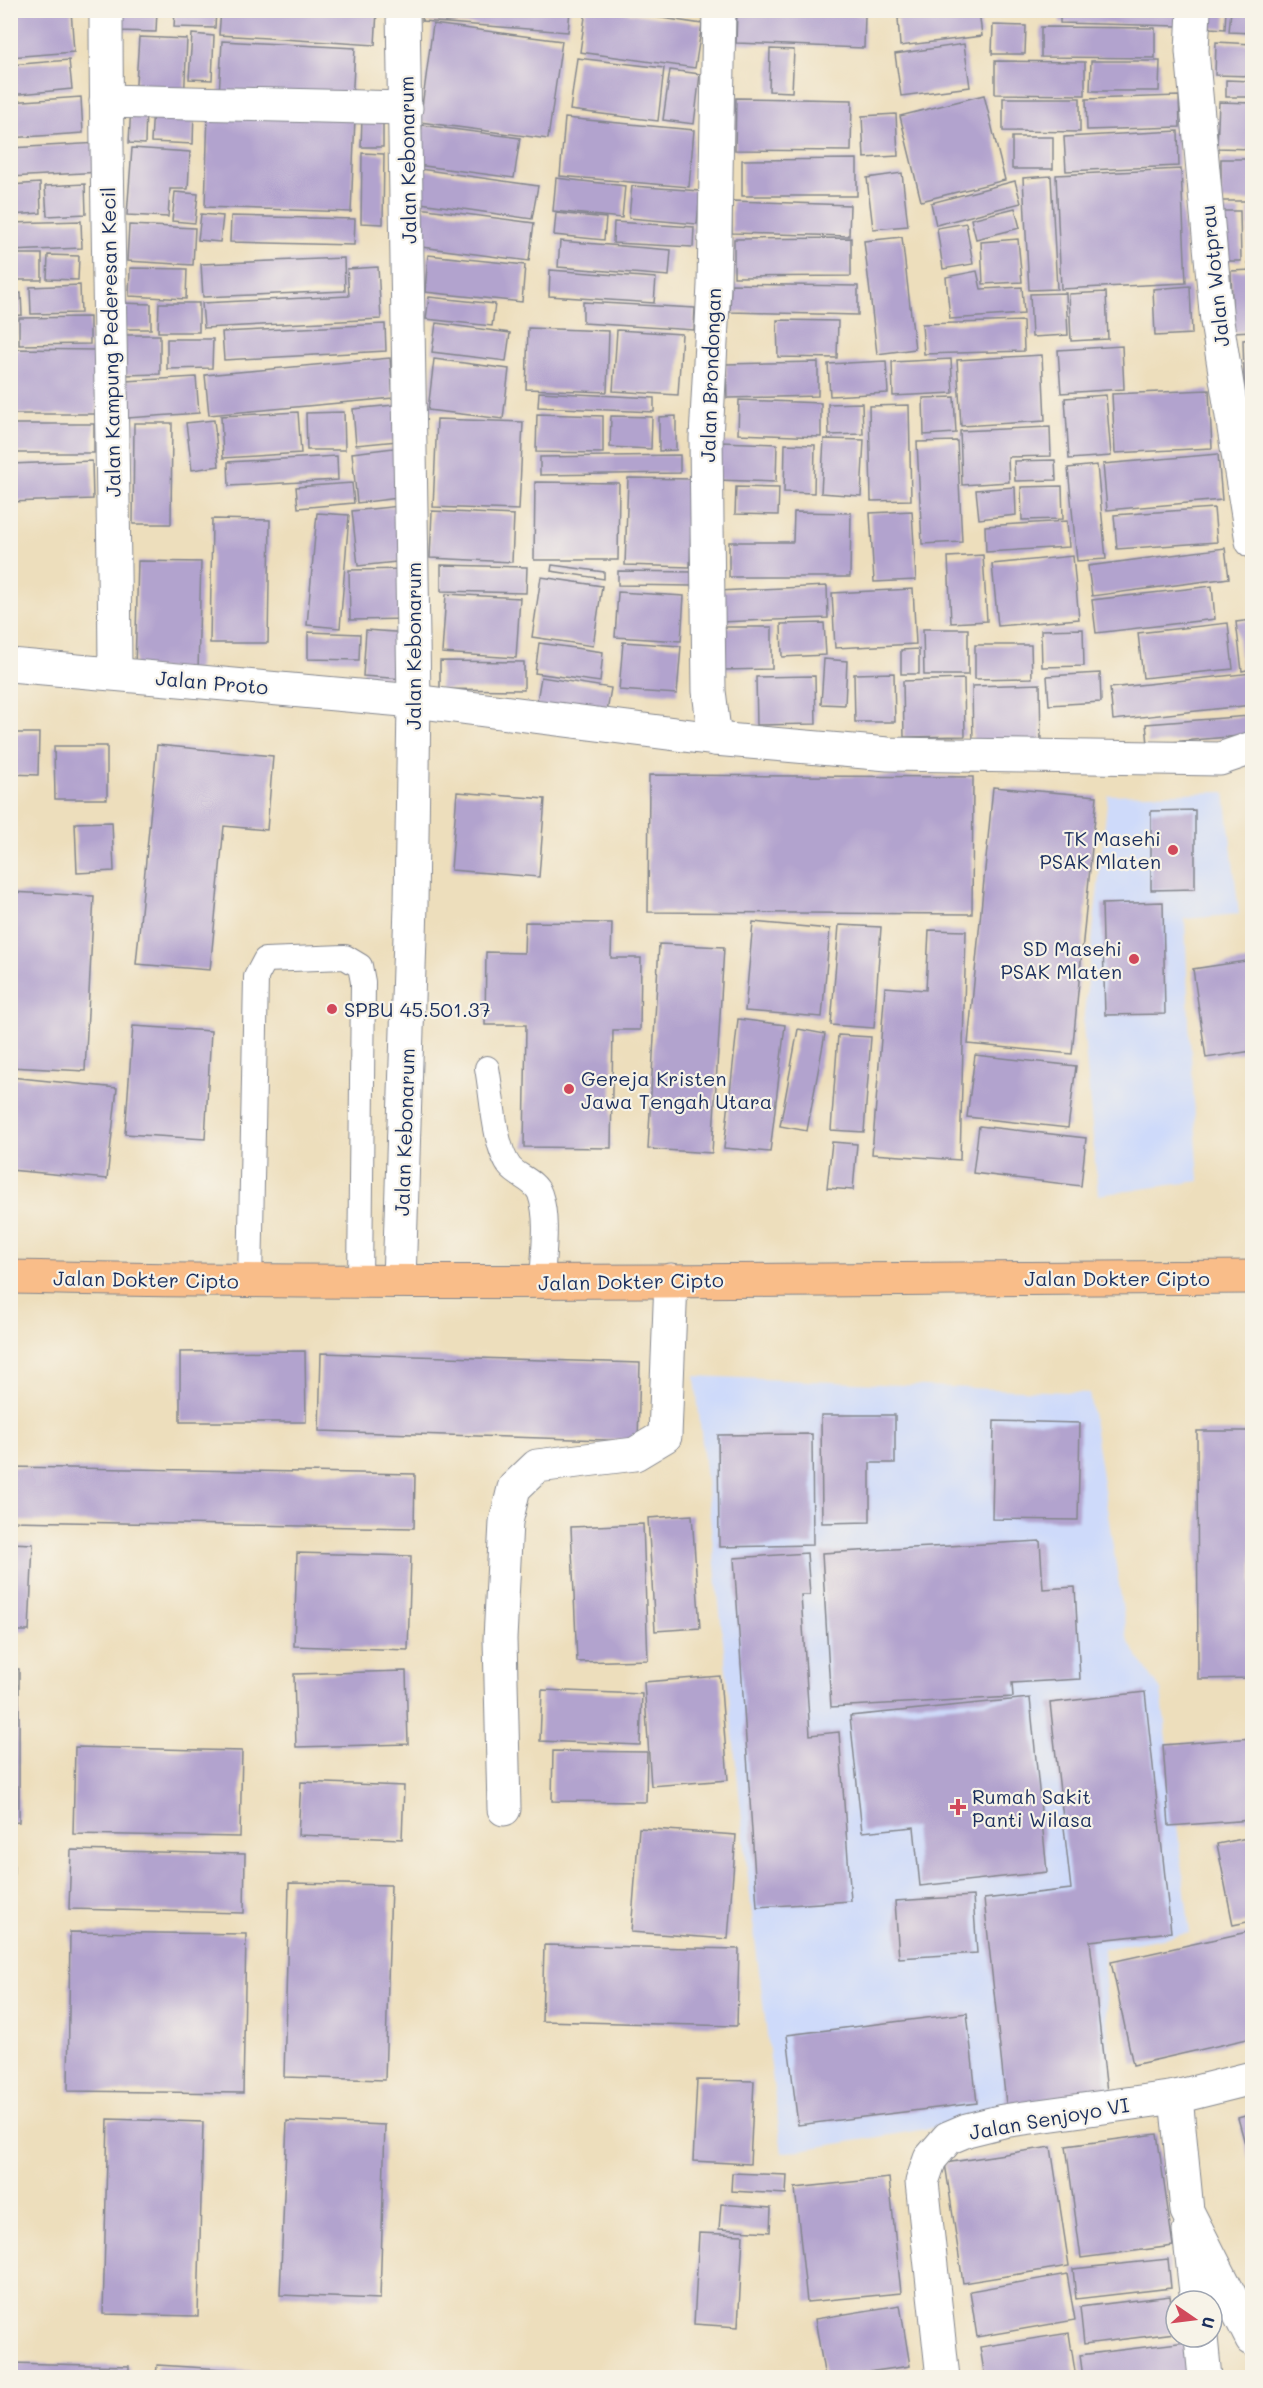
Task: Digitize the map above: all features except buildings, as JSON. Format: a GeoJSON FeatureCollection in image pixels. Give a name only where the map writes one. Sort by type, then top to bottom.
{"type":"FeatureCollection","features":[{"type":"Feature","properties":{"kind":"highway","name":"Jalan Dokter Cipto"},"geometry":{"type":"LineString","coordinates":[[10,1276],[250,1282],[1252,1277]]}},
{"type":"Feature","properties":{"kind":"street","name":"Jalan Kampung Pederesan Kecil"},"geometry":{"type":"LineString","coordinates":[[106,10],[115,673]]}},
{"type":"Feature","properties":{"kind":"street","name":"Jalan Kebonarum"},"geometry":{"type":"LineString","coordinates":[[399,1281],[411,905],[414,701],[403,10]]}},
{"type":"Feature","properties":{"kind":"street","name":"Jalan Brondongan"},"geometry":{"type":"LineString","coordinates":[[715,739],[709,691],[706,438],[714,285],[719,10]]}},
{"type":"Feature","properties":{"kind":"street","name":"Jalan Wotprau"},"geometry":{"type":"LineString","coordinates":[[1194,10],[1192,51],[1217,322],[1252,541]]}},
{"type":"Feature","properties":{"kind":"street"},"geometry":{"type":"LineString","coordinates":[[106,101],[406,108]]}},
{"type":"Feature","properties":{"kind":"street","name":"Jalan Proto"},"geometry":{"type":"LineString","coordinates":[[10,665],[414,701],[715,739],[888,754],[1220,759],[1252,748]]}},
{"type":"Feature","properties":{"kind":"street"},"geometry":{"type":"LineString","coordinates":[[504,1809],[500,1639],[503,1550],[510,1499],[521,1478],[537,1466],[635,1454],[665,1436],[670,1280]]}},
{"type":"Feature","properties":{"kind":"street","name":"Jalan Senjoyo VI"},"geometry":{"type":"LineString","coordinates":[[943,2378],[923,2188],[930,2159],[948,2138],[1003,2121],[1176,2097],[1252,2079]]}},
{"type":"Feature","properties":{"kind":"street"},"geometry":{"type":"LineString","coordinates":[[1176,2097],[1196,2289]]}},
{"type":"Feature","properties":{"kind":"street"},"geometry":{"type":"LineString","coordinates":[[1187,2211],[1252,2339]]}},
{"type":"Feature","properties":{"kind":"street"},"geometry":{"type":"LineString","coordinates":[[1202,2349],[1205,2378]]}},
{"type":"Feature","properties":{"kind":"lane"},"geometry":{"type":"LineString","coordinates":[[250,1282],[256,977],[265,960],[345,957],[360,966],[363,981],[360,1282]]}},
{"type":"Feature","properties":{"kind":"lane"},"geometry":{"type":"LineString","coordinates":[[487,1068],[501,1152],[510,1168],[531,1182],[540,1192],[543,1208],[542,1282]]}},
{"type":"Feature","properties":{"kind":"shaded area"},"geometry":{"type":"Polygon","coordinates":[[[1225,792],[1239,914],[1185,919],[1199,1181],[1098,1195],[1083,1024],[1108,795],[1225,792]]]}},
{"type":"Feature","properties":{"kind":"shaded area","name":"Rumah Sakit Panti Wilasa"},"geometry":{"type":"Polygon","coordinates":[[[695,1376],[1089,1393],[1128,1642],[1161,1690],[1190,1933],[1103,1949],[1113,2098],[782,2153],[753,1924],[695,1376]]]}},
{"type":"Feature","properties":{"kind":"place","name":"TK Masehi PSAK Mlaten"},"geometry":{"type":"Point","coordinates":[1173,850]}},
{"type":"Feature","properties":{"kind":"place","name":"SD Masehi PSAK Mlaten"},"geometry":{"type":"Point","coordinates":[1134,959]}},
{"type":"Feature","properties":{"kind":"place","name":"SPBU 45.501.37"},"geometry":{"type":"Point","coordinates":[332,1009]}},
{"type":"Feature","properties":{"kind":"place","name":"Gereja Kristen Jawa Tengah Utara"},"geometry":{"type":"Point","coordinates":[569,1089]}},
{"type":"Feature","properties":{"kind":"place","name":"Rumah Sakit Panti Wilasa"},"geometry":{"type":"Point","coordinates":[958,1807]}}]}
